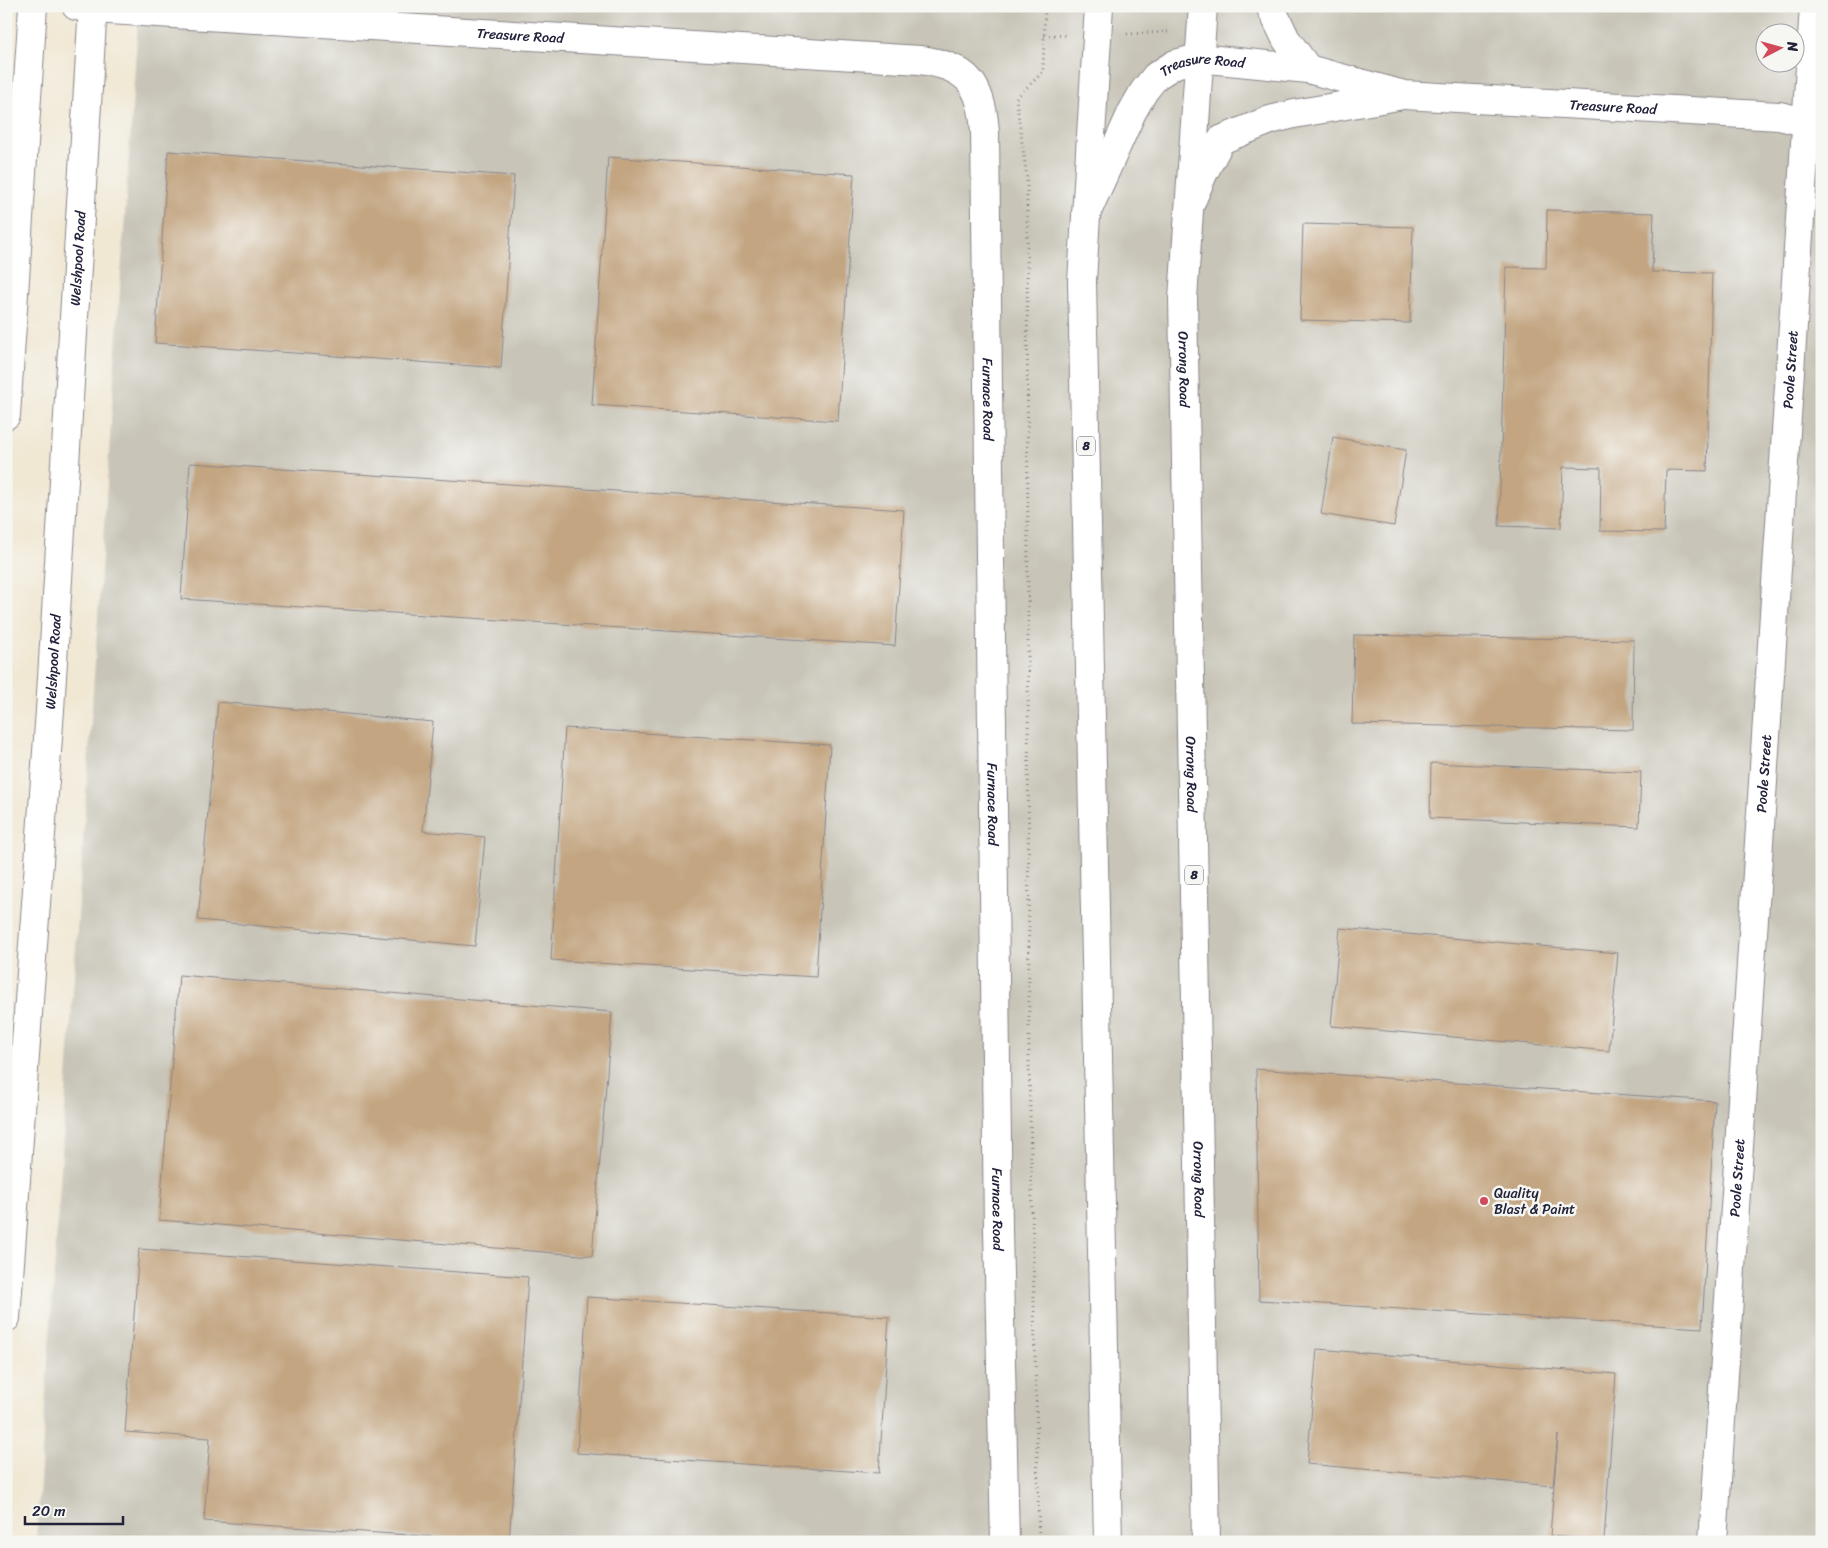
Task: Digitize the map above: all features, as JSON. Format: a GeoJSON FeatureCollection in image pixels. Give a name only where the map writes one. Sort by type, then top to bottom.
{"type":"FeatureCollection","features":[{"type":"Feature","properties":{"kind":"main road"},"geometry":{"type":"LineString","coordinates":[[6,415],[34,6]]}},
{"type":"Feature","properties":{"kind":"main road","name":"8"},"geometry":{"type":"LineString","coordinates":[[1099,6],[1082,281],[1108,1542]]}},
{"type":"Feature","properties":{"kind":"main road"},"geometry":{"type":"LineString","coordinates":[[1270,6],[1286,39],[1308,69]]}},
{"type":"Feature","properties":{"kind":"main road","name":"Poole Street"},"geometry":{"type":"LineString","coordinates":[[1713,1542],[1814,125],[1814,6]]}},
{"type":"Feature","properties":{"kind":"main road","name":"Treasure Road"},"geometry":{"type":"LineString","coordinates":[[87,7],[920,60],[943,63],[961,73]]}},
{"type":"Feature","properties":{"kind":"main road","name":"Welshpool Road"},"geometry":{"type":"LineString","coordinates":[[6,1318],[50,710],[87,7]]}},
{"type":"Feature","properties":{"kind":"main road","name":"Orrong Road"},"geometry":{"type":"LineString","coordinates":[[1203,15],[1198,58],[1183,309],[1206,1542]]}},
{"type":"Feature","properties":{"kind":"main road","name":"Treasure Road"},"geometry":{"type":"LineString","coordinates":[[1086,216],[1132,112],[1144,91],[1156,76],[1175,64],[1198,58],[1308,69],[1404,95],[1779,116],[1814,125]]}},
{"type":"Feature","properties":{"kind":"main road","name":"Furnace Road"},"geometry":{"type":"LineString","coordinates":[[961,73],[974,87],[983,106],[984,132],[998,1240],[1005,1542]]}},
{"type":"Feature","properties":{"kind":"main road","name":"Treasure Road"},"geometry":{"type":"LineString","coordinates":[[1188,208],[1203,174],[1222,140],[1270,120],[1294,114],[1404,95]]}},
{"type":"Feature","properties":{"kind":"path"},"geometry":{"type":"LineString","coordinates":[[1039,1542],[1029,1061],[1027,178],[1016,98],[1043,72],[1045,6]]}},
{"type":"Feature","properties":{"kind":"path"},"geometry":{"type":"LineString","coordinates":[[1044,36],[1163,33],[1203,15]]}},
{"type":"Feature","properties":{"kind":"shaded area"},"geometry":{"type":"Polygon","coordinates":[[[139,6],[1822,6],[1822,1542],[36,1542],[139,6]]]}},
{"type":"Feature","properties":{"kind":"building"},"geometry":{"type":"Polygon","coordinates":[[[1644,6],[1689,6],[1689,10],[1644,6]]]}},
{"type":"Feature","properties":{"kind":"building"},"geometry":{"type":"Polygon","coordinates":[[[168,151],[514,176],[501,368],[155,343],[168,151]]]}},
{"type":"Feature","properties":{"kind":"building"},"geometry":{"type":"Polygon","coordinates":[[[608,157],[854,174],[838,421],[592,405],[608,157]]]}},
{"type":"Feature","properties":{"kind":"building"},"geometry":{"type":"Polygon","coordinates":[[[1547,210],[1654,213],[1652,272],[1712,273],[1707,471],[1666,470],[1664,532],[1600,531],[1601,468],[1563,467],[1561,528],[1499,526],[1506,267],[1546,268],[1547,210]]]}},
{"type":"Feature","properties":{"kind":"building"},"geometry":{"type":"Polygon","coordinates":[[[1303,224],[1413,227],[1410,323],[1300,320],[1303,224]]]}},
{"type":"Feature","properties":{"kind":"building"},"geometry":{"type":"Polygon","coordinates":[[[1333,437],[1406,450],[1394,526],[1321,514],[1333,437]]]}},
{"type":"Feature","properties":{"kind":"building"},"geometry":{"type":"Polygon","coordinates":[[[190,463],[904,510],[895,646],[181,599],[190,463]]]}},
{"type":"Feature","properties":{"kind":"building"},"geometry":{"type":"Polygon","coordinates":[[[1354,635],[1634,640],[1633,730],[1352,724],[1354,635]]]}},
{"type":"Feature","properties":{"kind":"building"},"geometry":{"type":"Polygon","coordinates":[[[218,702],[433,722],[423,831],[485,837],[475,946],[198,920],[218,702]]]}},
{"type":"Feature","properties":{"kind":"building"},"geometry":{"type":"Polygon","coordinates":[[[565,728],[830,745],[816,977],[551,960],[565,728]]]}},
{"type":"Feature","properties":{"kind":"building"},"geometry":{"type":"Polygon","coordinates":[[[1431,763],[1641,772],[1639,827],[1430,818],[1431,763]]]}},
{"type":"Feature","properties":{"kind":"building"},"geometry":{"type":"Polygon","coordinates":[[[1340,928],[1618,953],[1609,1051],[1331,1026],[1340,928]]]}},
{"type":"Feature","properties":{"kind":"building"},"geometry":{"type":"Polygon","coordinates":[[[179,975],[612,1012],[592,1256],[159,1220],[179,975]]]}},
{"type":"Feature","properties":{"kind":"building","name":"Quality Blast & Paint"},"geometry":{"type":"Polygon","coordinates":[[[1256,1069],[1715,1101],[1702,1328],[1259,1300],[1256,1069]]]}},
{"type":"Feature","properties":{"kind":"building"},"geometry":{"type":"Polygon","coordinates":[[[139,1249],[528,1277],[509,1542],[204,1521],[210,1438],[125,1432],[139,1249]]]}},
{"type":"Feature","properties":{"kind":"building"},"geometry":{"type":"Polygon","coordinates":[[[587,1297],[889,1317],[879,1473],[577,1453],[587,1297]]]}},
{"type":"Feature","properties":{"kind":"building"},"geometry":{"type":"Polygon","coordinates":[[[1317,1349],[1616,1374],[1604,1540],[1550,1536],[1558,1435],[1553,1486],[1307,1464],[1317,1349]]]}},
{"type":"Feature","properties":{"kind":"place","name":"Quality Blast & Paint"},"geometry":{"type":"Point","coordinates":[1484,1201]}}]}
